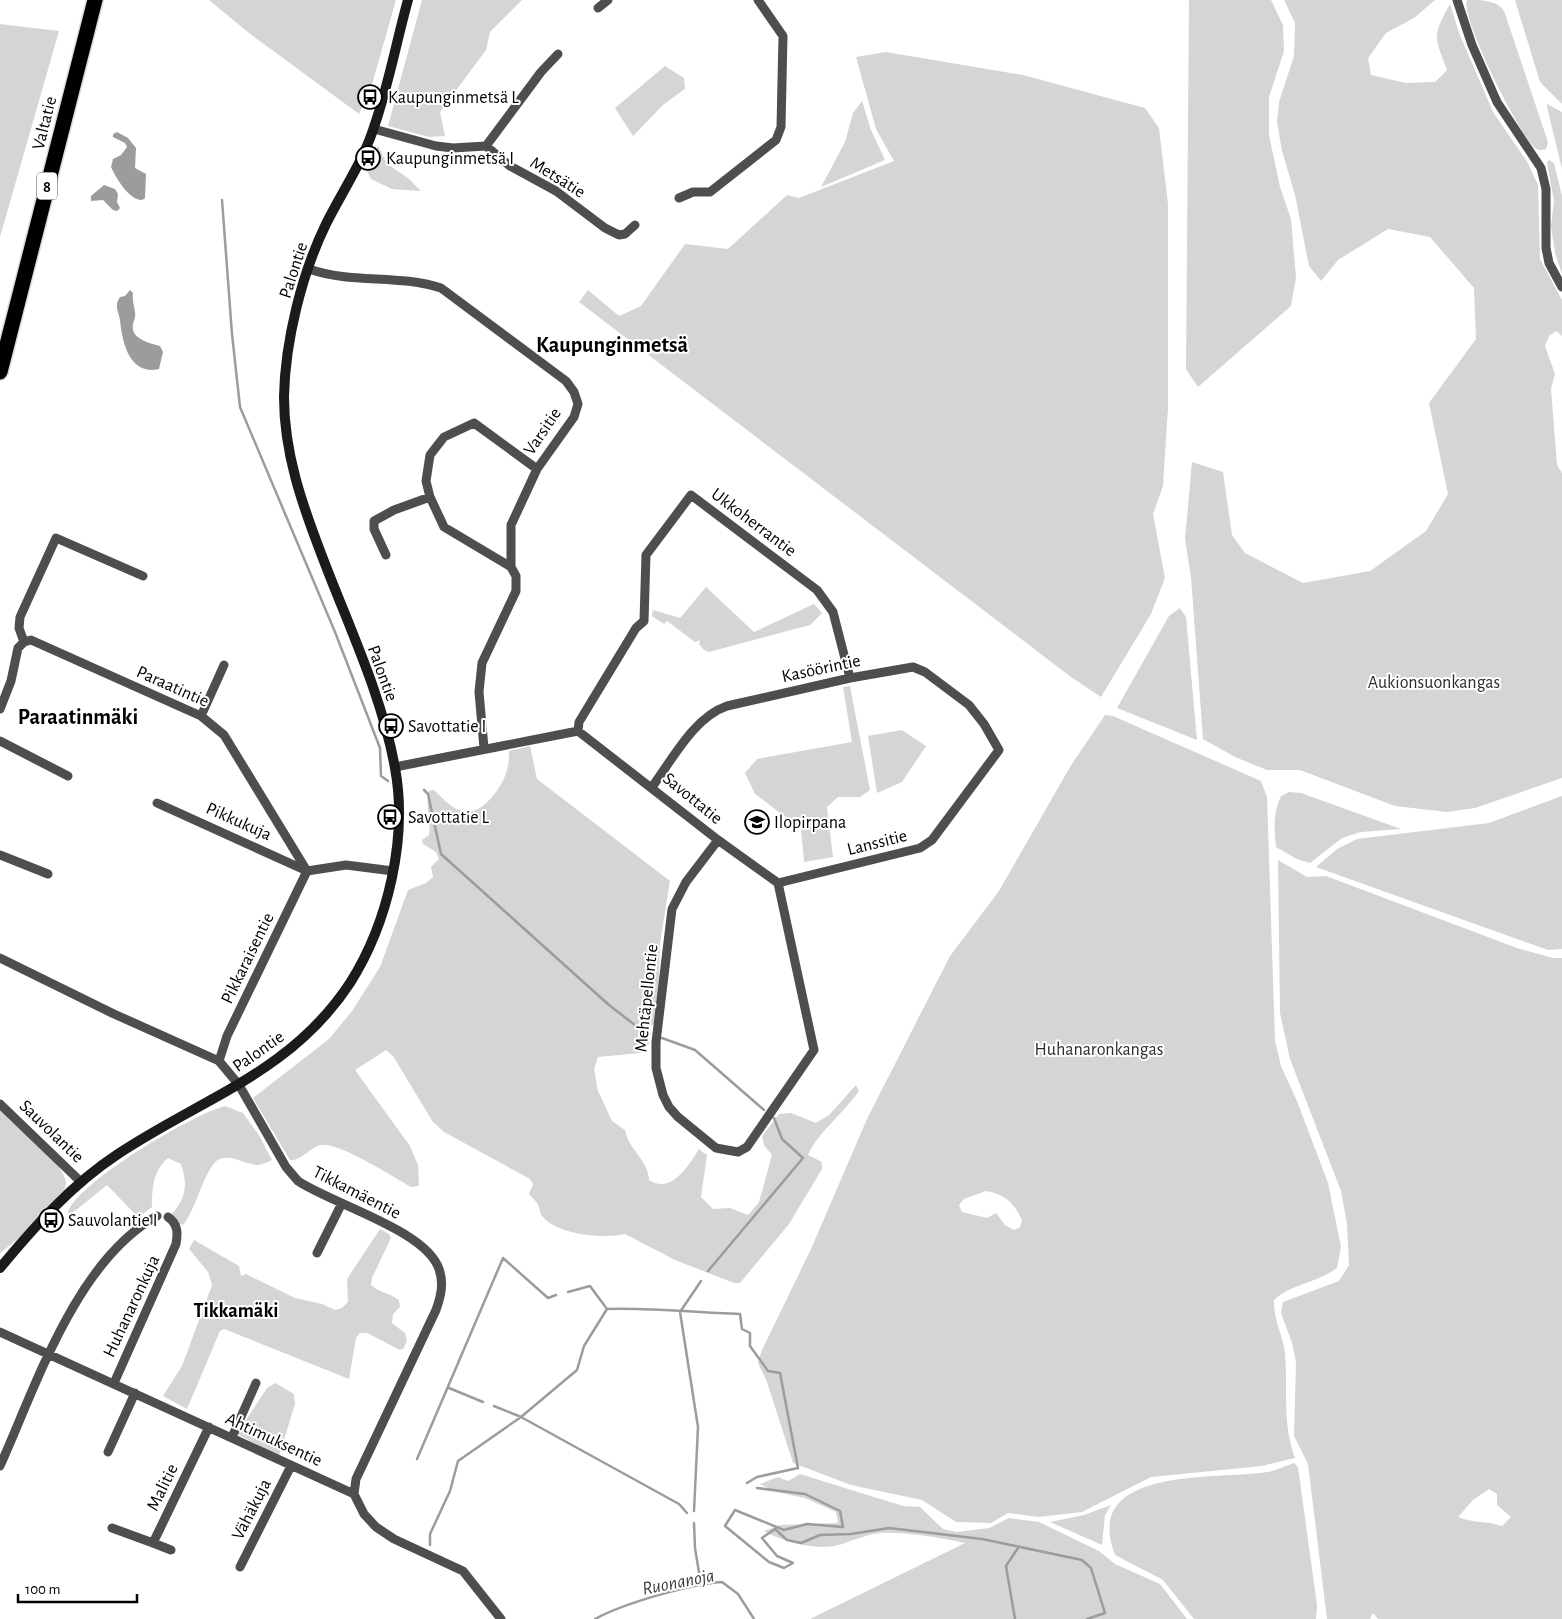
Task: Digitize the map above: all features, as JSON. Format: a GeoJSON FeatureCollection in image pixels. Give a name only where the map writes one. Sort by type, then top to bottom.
{"type":"FeatureCollection","features":[{"type":"Feature","properties":{"kind":"highway","name":"Valtatie"},"geometry":{"type":"LineString","coordinates":[[0,372],[94,0]]}},
{"type":"Feature","properties":{"kind":"street","name":"Palontie"},"geometry":{"type":"LineString","coordinates":[[0,1268],[30,1233],[81,1182],[103,1164],[140,1140],[239,1085],[276,1062],[295,1046],[341,996],[372,942],[387,901],[397,835],[395,767],[387,732],[373,690],[304,510],[291,462],[286,426],[285,379],[296,312],[309,270],[324,227],[356,169],[374,129],[408,0]]}},
{"type":"Feature","properties":{"kind":"street"},"geometry":{"type":"LineString","coordinates":[[598,8],[608,0]]}},
{"type":"Feature","properties":{"kind":"street"},"geometry":{"type":"LineString","coordinates":[[679,198],[693,192],[710,192],[776,140],[781,128],[783,36],[758,0]]}},
{"type":"Feature","properties":{"kind":"street"},"geometry":{"type":"LineString","coordinates":[[1457,0],[1472,45],[1497,102],[1541,168],[1546,189],[1546,248],[1550,263],[1562,286]]}},
{"type":"Feature","properties":{"kind":"street"},"geometry":{"type":"LineString","coordinates":[[374,129],[436,146],[452,148],[486,146],[541,72],[558,54]]}},
{"type":"Feature","properties":{"kind":"street","name":"Metsätie"},"geometry":{"type":"LineString","coordinates":[[486,146],[510,166],[556,191],[612,232],[625,234],[635,225]]}},
{"type":"Feature","properties":{"kind":"street","name":"Varsitie"},"geometry":{"type":"LineString","coordinates":[[309,270],[347,276],[420,281],[441,288],[566,381],[574,392],[578,404],[574,417],[537,469],[511,525],[512,568],[516,576],[516,591],[482,662],[479,692],[484,748]]}},
{"type":"Feature","properties":{"kind":"street"},"geometry":{"type":"LineString","coordinates":[[512,568],[444,527],[430,497],[426,481],[430,454],[444,437],[474,422],[537,469]]}},
{"type":"Feature","properties":{"kind":"street","name":"Ukkoherrantie"},"geometry":{"type":"LineString","coordinates":[[578,731],[579,722],[636,628],[644,621],[646,554],[690,495],[817,590],[833,612],[850,678]]}},
{"type":"Feature","properties":{"kind":"street"},"geometry":{"type":"LineString","coordinates":[[386,555],[374,529],[374,521],[394,510],[430,497]]}},
{"type":"Feature","properties":{"kind":"street"},"geometry":{"type":"LineString","coordinates":[[0,709],[11,681],[18,648],[24,642],[19,628],[20,618],[56,538],[143,576]]}},
{"type":"Feature","properties":{"kind":"street","name":"Paraatintie"},"geometry":{"type":"LineString","coordinates":[[24,642],[31,640],[39,643],[202,716],[224,734],[307,872]]}},
{"type":"Feature","properties":{"kind":"street"},"geometry":{"type":"LineString","coordinates":[[202,716],[224,665]]}},
{"type":"Feature","properties":{"kind":"street","name":"Kasöörintie"},"geometry":{"type":"LineString","coordinates":[[652,786],[693,731],[717,709],[850,678],[913,667],[925,672],[969,705],[984,724],[999,750]]}},
{"type":"Feature","properties":{"kind":"street"},"geometry":{"type":"LineString","coordinates":[[395,767],[578,731]]}},
{"type":"Feature","properties":{"kind":"street","name":"Savottatie"},"geometry":{"type":"LineString","coordinates":[[578,731],[652,786],[718,840],[778,882]]}},
{"type":"Feature","properties":{"kind":"street"},"geometry":{"type":"LineString","coordinates":[[0,741],[68,776]]}},
{"type":"Feature","properties":{"kind":"street","name":"Lanssitie"},"geometry":{"type":"LineString","coordinates":[[778,882],[920,848],[932,840],[999,750]]}},
{"type":"Feature","properties":{"kind":"street","name":"Pikkukuja"},"geometry":{"type":"LineString","coordinates":[[157,803],[307,872]]}},
{"type":"Feature","properties":{"kind":"street","name":"Mehtäpellontie"},"geometry":{"type":"LineString","coordinates":[[718,840],[686,882],[672,909],[656,1042],[656,1068],[668,1107],[716,1148],[724,1151],[738,1152],[747,1148],[814,1050],[778,882]]}},
{"type":"Feature","properties":{"kind":"street"},"geometry":{"type":"LineString","coordinates":[[0,855],[48,874]]}},
{"type":"Feature","properties":{"kind":"street"},"geometry":{"type":"LineString","coordinates":[[307,872],[346,865],[393,871]]}},
{"type":"Feature","properties":{"kind":"street","name":"Pikkaraisentie"},"geometry":{"type":"LineString","coordinates":[[219,1061],[227,1036],[307,872]]}},
{"type":"Feature","properties":{"kind":"street","name":"Tikkamäentie"},"geometry":{"type":"LineString","coordinates":[[0,958],[219,1061],[239,1085],[292,1174],[305,1186],[342,1203],[421,1245],[431,1255],[439,1268],[442,1288],[436,1310],[356,1480],[354,1494]]}},
{"type":"Feature","properties":{"kind":"street","name":"Sauvolantie"},"geometry":{"type":"LineString","coordinates":[[0,1104],[81,1182]]}},
{"type":"Feature","properties":{"kind":"street"},"geometry":{"type":"LineString","coordinates":[[317,1253],[342,1203]]}},
{"type":"Feature","properties":{"kind":"street"},"geometry":{"type":"LineString","coordinates":[[0,1466],[73,1307],[108,1259],[131,1236],[157,1216]]}},
{"type":"Feature","properties":{"kind":"street","name":"Huhanaronkuja"},"geometry":{"type":"LineString","coordinates":[[114,1383],[176,1244],[178,1234],[176,1225],[168,1217]]}},
{"type":"Feature","properties":{"kind":"street","name":"Ahtimuksentie"},"geometry":{"type":"LineString","coordinates":[[0,1332],[354,1494]]}},
{"type":"Feature","properties":{"kind":"street"},"geometry":{"type":"LineString","coordinates":[[232,1437],[256,1383]]}},
{"type":"Feature","properties":{"kind":"street"},"geometry":{"type":"LineString","coordinates":[[108,1452],[135,1393]]}},
{"type":"Feature","properties":{"kind":"street","name":"Malitie"},"geometry":{"type":"LineString","coordinates":[[153,1543],[209,1427]]}},
{"type":"Feature","properties":{"kind":"street","name":"Vähäkuja"},"geometry":{"type":"LineString","coordinates":[[240,1567],[291,1466]]}},
{"type":"Feature","properties":{"kind":"street"},"geometry":{"type":"LineString","coordinates":[[354,1494],[364,1514],[376,1527],[394,1539],[463,1571],[501,1619]]}},
{"type":"Feature","properties":{"kind":"street"},"geometry":{"type":"LineString","coordinates":[[112,1528],[171,1550]]}},
{"type":"Feature","properties":{"kind":"green space"},"geometry":{"type":"Polygon","coordinates":[[[209,0],[396,0],[373,81],[359,114],[249,33],[209,0]]]}},
{"type":"Feature","properties":{"kind":"green space"},"geometry":{"type":"Polygon","coordinates":[[[422,0],[522,0],[490,32],[486,50],[440,112],[445,136],[429,137],[388,126],[422,0]]]}},
{"type":"Feature","properties":{"kind":"green space"},"geometry":{"type":"Polygon","coordinates":[[[1189,0],[1271,0],[1283,25],[1284,51],[1269,97],[1269,135],[1280,187],[1291,219],[1296,278],[1291,306],[1198,387],[1186,369],[1189,0]]]}},
{"type":"Feature","properties":{"kind":"green space","name":"Aukionsuonkangas"},"geometry":{"type":"Polygon","coordinates":[[[1284,0],[1435,0],[1414,18],[1386,33],[1368,58],[1371,75],[1406,83],[1435,82],[1447,70],[1439,50],[1437,36],[1440,23],[1450,4],[1459,33],[1493,112],[1528,163],[1538,185],[1540,259],[1562,300],[1562,336],[1556,331],[1549,336],[1545,346],[1555,374],[1551,389],[1557,465],[1562,473],[1562,778],[1475,808],[1447,812],[1395,806],[1300,770],[1267,770],[1235,757],[1203,739],[1191,577],[1185,539],[1192,462],[1223,472],[1232,535],[1245,553],[1303,583],[1370,571],[1426,531],[1448,494],[1429,403],[1476,339],[1474,288],[1430,237],[1388,229],[1338,260],[1321,281],[1309,266],[1295,195],[1282,151],[1277,122],[1279,102],[1294,56],[1295,23],[1284,0]]]}},
{"type":"Feature","properties":{"kind":"green space"},"geometry":{"type":"Polygon","coordinates":[[[1467,0],[1493,3],[1504,11],[1548,142],[1546,149],[1539,150],[1535,148],[1505,100],[1472,28],[1467,11],[1467,0]]]}},
{"type":"Feature","properties":{"kind":"green space"},"geometry":{"type":"Polygon","coordinates":[[[1515,0],[1562,0],[1562,104],[1540,82],[1515,0]]]}},
{"type":"Feature","properties":{"kind":"green space"},"geometry":{"type":"Polygon","coordinates":[[[0,24],[59,31],[0,237],[0,24]]]}},
{"type":"Feature","properties":{"kind":"green space"},"geometry":{"type":"Polygon","coordinates":[[[886,52],[1023,75],[1145,108],[1159,128],[1168,204],[1168,408],[1163,486],[1153,514],[1165,578],[1151,614],[1101,697],[1071,677],[579,302],[588,290],[619,316],[641,306],[685,244],[728,249],[787,195],[799,198],[894,161],[876,129],[856,57],[886,52]]]}},
{"type":"Feature","properties":{"kind":"green space"},"geometry":{"type":"Polygon","coordinates":[[[665,66],[684,78],[685,89],[664,104],[633,136],[615,108],[665,66]]]}},
{"type":"Feature","properties":{"kind":"green space"},"geometry":{"type":"Polygon","coordinates":[[[862,101],[871,130],[885,160],[821,187],[845,142],[853,113],[862,101]]]}},
{"type":"Feature","properties":{"kind":"green space"},"geometry":{"type":"Polygon","coordinates":[[[1547,104],[1562,112],[1562,169],[1547,107],[1547,104]]]}},
{"type":"Feature","properties":{"kind":"green space"},"geometry":{"type":"Polygon","coordinates":[[[378,146],[387,164],[408,178],[421,191],[392,189],[371,179],[366,169],[378,146]]]}},
{"type":"Feature","properties":{"kind":"green space"},"geometry":{"type":"Polygon","coordinates":[[[1549,160],[1554,163],[1562,196],[1562,274],[1555,253],[1551,226],[1554,201],[1547,163],[1549,160]]]}},
{"type":"Feature","properties":{"kind":"green space"},"geometry":{"type":"Polygon","coordinates":[[[706,587],[754,632],[814,604],[822,613],[810,625],[709,652],[704,650],[699,644],[700,640],[695,642],[667,621],[664,624],[652,616],[653,610],[680,618],[706,587]]]}},
{"type":"Feature","properties":{"kind":"green space"},"geometry":{"type":"Polygon","coordinates":[[[1180,608],[1186,617],[1197,740],[1117,708],[1169,616],[1180,608]]]}},
{"type":"Feature","properties":{"kind":"green space"},"geometry":{"type":"Polygon","coordinates":[[[850,686],[870,790],[860,797],[838,797],[827,807],[833,857],[804,862],[801,829],[755,794],[745,773],[757,759],[852,742],[843,687],[850,686]]]}},
{"type":"Feature","properties":{"kind":"green space","name":"Huhanaronkangas"},"geometry":{"type":"Polygon","coordinates":[[[1105,715],[1113,716],[1261,781],[1267,797],[1275,1041],[1281,1066],[1297,1101],[1328,1183],[1341,1247],[1337,1268],[1321,1277],[1288,1290],[1274,1300],[1275,1314],[1285,1353],[1288,1432],[1295,1458],[1262,1466],[1151,1477],[1082,1512],[1039,1517],[1008,1513],[991,1523],[956,1522],[922,1500],[851,1485],[793,1463],[767,1382],[758,1363],[762,1350],[811,1249],[867,1119],[950,956],[999,891],[1070,767],[1105,715]],[[986,1191],[964,1199],[959,1205],[962,1212],[987,1218],[996,1213],[1005,1225],[1014,1230],[1020,1227],[1022,1220],[1016,1209],[1004,1197],[986,1191]]]}},
{"type":"Feature","properties":{"kind":"green space"},"geometry":{"type":"Polygon","coordinates":[[[902,730],[926,746],[902,782],[877,793],[868,736],[902,730]]]}},
{"type":"Feature","properties":{"kind":"green space"},"geometry":{"type":"Polygon","coordinates":[[[530,746],[537,779],[670,881],[660,943],[658,1002],[655,1023],[649,1027],[649,1044],[640,1053],[598,1057],[594,1069],[598,1091],[612,1121],[625,1130],[630,1143],[646,1167],[649,1180],[657,1184],[665,1184],[672,1181],[685,1170],[699,1149],[707,1155],[701,1197],[713,1209],[730,1208],[748,1215],[759,1202],[772,1155],[764,1145],[762,1136],[779,1114],[791,1113],[816,1123],[829,1115],[856,1085],[859,1091],[812,1147],[808,1155],[822,1162],[822,1169],[789,1224],[740,1283],[734,1283],[675,1260],[625,1234],[594,1236],[570,1232],[550,1223],[542,1215],[538,1205],[529,1194],[533,1184],[530,1179],[444,1132],[433,1122],[393,1056],[386,1050],[355,1070],[410,1146],[418,1165],[419,1186],[411,1187],[353,1154],[329,1146],[317,1146],[298,1158],[290,1160],[253,1098],[329,1039],[352,1011],[380,967],[408,890],[426,883],[433,877],[431,867],[439,859],[436,852],[423,844],[422,840],[429,835],[429,791],[434,790],[448,804],[461,811],[473,811],[486,803],[497,791],[508,768],[509,751],[530,746]]]}},
{"type":"Feature","properties":{"kind":"green space"},"geometry":{"type":"Polygon","coordinates":[[[1289,792],[1301,793],[1401,829],[1361,832],[1342,838],[1310,863],[1297,859],[1276,847],[1275,815],[1281,796],[1289,792]]]}},
{"type":"Feature","properties":{"kind":"green space"},"geometry":{"type":"Polygon","coordinates":[[[1562,796],[1562,949],[1548,950],[1316,867],[1337,849],[1357,839],[1489,823],[1562,796]]]}},
{"type":"Feature","properties":{"kind":"green space"},"geometry":{"type":"Polygon","coordinates":[[[1278,860],[1307,877],[1326,876],[1517,948],[1553,958],[1562,958],[1562,1619],[1378,1619],[1373,1613],[1370,1619],[1327,1619],[1308,1464],[1294,1436],[1296,1362],[1292,1343],[1281,1313],[1283,1302],[1339,1281],[1349,1265],[1347,1224],[1341,1191],[1290,1059],[1280,1013],[1278,860]],[[1489,1489],[1473,1500],[1458,1517],[1502,1526],[1511,1517],[1497,1505],[1497,1494],[1489,1489]]]}},
{"type":"Feature","properties":{"kind":"green space"},"geometry":{"type":"Polygon","coordinates":[[[225,1106],[243,1113],[259,1135],[272,1160],[257,1165],[232,1158],[223,1158],[217,1161],[207,1176],[193,1208],[183,1225],[178,1223],[172,1214],[183,1196],[185,1178],[181,1164],[168,1158],[159,1168],[154,1180],[152,1207],[140,1216],[135,1214],[107,1185],[70,1215],[68,1212],[76,1199],[114,1167],[164,1135],[225,1106]]]}},
{"type":"Feature","properties":{"kind":"green space"},"geometry":{"type":"Polygon","coordinates":[[[0,1108],[53,1159],[64,1176],[66,1184],[64,1191],[19,1238],[0,1253],[0,1108]]]}},
{"type":"Feature","properties":{"kind":"green space"},"geometry":{"type":"Polygon","coordinates":[[[380,1229],[389,1234],[391,1238],[372,1278],[371,1285],[399,1300],[400,1307],[393,1314],[392,1323],[405,1333],[407,1340],[404,1348],[400,1350],[367,1333],[360,1333],[356,1338],[349,1379],[224,1329],[220,1331],[187,1409],[163,1396],[182,1366],[212,1285],[208,1272],[189,1249],[194,1240],[239,1266],[241,1276],[246,1274],[295,1298],[322,1304],[335,1310],[342,1308],[348,1302],[347,1279],[380,1229]]]}},
{"type":"Feature","properties":{"kind":"green space"},"geometry":{"type":"Polygon","coordinates":[[[275,1383],[294,1394],[295,1404],[279,1456],[237,1434],[267,1388],[275,1383]]]}},
{"type":"Feature","properties":{"kind":"green space"},"geometry":{"type":"Polygon","coordinates":[[[1294,1463],[1298,1467],[1317,1605],[1316,1619],[1194,1619],[1163,1580],[1115,1555],[1110,1526],[1117,1505],[1135,1491],[1160,1483],[1189,1478],[1268,1472],[1294,1463]]]}},
{"type":"Feature","properties":{"kind":"green space"},"geometry":{"type":"Polygon","coordinates":[[[800,1474],[903,1506],[920,1507],[943,1529],[957,1532],[989,1528],[1009,1518],[1039,1522],[1099,1551],[1115,1564],[1160,1584],[1187,1619],[810,1619],[965,1543],[922,1535],[880,1533],[839,1545],[821,1547],[790,1542],[764,1531],[780,1525],[838,1523],[836,1512],[805,1498],[776,1492],[760,1484],[778,1477],[788,1481],[800,1474]]]}},
{"type":"Feature","properties":{"kind":"green space"},"geometry":{"type":"Polygon","coordinates":[[[1111,1505],[1105,1515],[1102,1545],[1050,1522],[1084,1515],[1111,1505]]]}},
{"type":"Feature","properties":{"kind":"shaded area"},"geometry":{"type":"Polygon","coordinates":[[[117,132],[128,138],[136,148],[135,168],[146,174],[145,198],[142,200],[137,199],[128,192],[111,167],[113,159],[121,155],[127,147],[125,143],[113,137],[113,134],[117,132]]]}},
{"type":"Feature","properties":{"kind":"shaded area"},"geometry":{"type":"Polygon","coordinates":[[[104,185],[115,189],[118,194],[117,202],[120,208],[117,211],[113,210],[103,200],[91,201],[91,196],[104,185]]]}},
{"type":"Feature","properties":{"kind":"shaded area"},"geometry":{"type":"Polygon","coordinates":[[[130,290],[133,293],[135,314],[133,329],[142,340],[160,346],[163,352],[159,369],[149,370],[141,367],[134,362],[125,347],[117,306],[120,297],[125,296],[130,290]]]}},
{"type":"Feature","properties":{"kind":"waterway"},"geometry":{"type":"LineString","coordinates":[[222,200],[232,334],[240,407],[335,632],[380,748],[381,776],[388,781]]}},
{"type":"Feature","properties":{"kind":"waterway"},"geometry":{"type":"LineString","coordinates":[[424,790],[428,794],[441,854],[609,1005],[640,1029],[649,1033]]}},
{"type":"Feature","properties":{"kind":"waterway"},"geometry":{"type":"LineString","coordinates":[[662,1038],[695,1050],[764,1110]]}},
{"type":"Feature","properties":{"kind":"waterway"},"geometry":{"type":"LineString","coordinates":[[708,1271],[803,1158],[782,1139],[774,1118]]}},
{"type":"Feature","properties":{"kind":"waterway"},"geometry":{"type":"LineString","coordinates":[[417,1459],[503,1258],[548,1298],[556,1295]]}},
{"type":"Feature","properties":{"kind":"waterway"},"geometry":{"type":"LineString","coordinates":[[694,1511],[698,1427],[680,1312],[701,1281]]}},
{"type":"Feature","properties":{"kind":"waterway"},"geometry":{"type":"LineString","coordinates":[[568,1292],[590,1286],[607,1309],[740,1314],[742,1329],[750,1333],[750,1346],[768,1371],[780,1373],[798,1468],[757,1477],[747,1483]]}},
{"type":"Feature","properties":{"kind":"waterway"},"geometry":{"type":"LineString","coordinates":[[430,1545],[430,1534],[450,1491],[458,1461],[521,1417],[577,1370],[584,1346],[607,1309]]}},
{"type":"Feature","properties":{"kind":"waterway"},"geometry":{"type":"LineString","coordinates":[[449,1388],[483,1402]]}},
{"type":"Feature","properties":{"kind":"waterway"},"geometry":{"type":"LineString","coordinates":[[494,1406],[521,1417],[679,1504],[687,1513]]}},
{"type":"Feature","properties":{"kind":"waterway"},"geometry":{"type":"LineString","coordinates":[[757,1488],[805,1494],[840,1511],[843,1527],[807,1524],[784,1530],[735,1510],[725,1526],[769,1562],[784,1568],[793,1563],[777,1556],[762,1538],[775,1529],[787,1540],[801,1543],[820,1535],[851,1534],[889,1528],[982,1539],[1082,1560],[1091,1568],[1105,1613],[1087,1619]]}},
{"type":"Feature","properties":{"kind":"waterway"},"geometry":{"type":"LineString","coordinates":[[694,1523],[695,1548],[701,1585]]}},
{"type":"Feature","properties":{"kind":"waterway"},"geometry":{"type":"LineString","coordinates":[[1015,1619],[1006,1566],[1018,1548]]}},
{"type":"Feature","properties":{"kind":"waterway","name":"Ruonanoja"},"geometry":{"type":"LineString","coordinates":[[595,1619],[622,1607],[657,1596],[722,1582],[738,1594],[754,1619]]}},
{"type":"Feature","properties":{"kind":"place","name":"Kaupunginmetsä L"},"geometry":{"type":"Point","coordinates":[370,97]}},
{"type":"Feature","properties":{"kind":"place","name":"Kaupunginmetsä I"},"geometry":{"type":"Point","coordinates":[368,158]}},
{"type":"Feature","properties":{"kind":"place","name":"Savottatie I"},"geometry":{"type":"Point","coordinates":[391,726]}},
{"type":"Feature","properties":{"kind":"place","name":"Savottatie L"},"geometry":{"type":"Point","coordinates":[390,817]}},
{"type":"Feature","properties":{"kind":"place","name":"Ilopirpana"},"geometry":{"type":"Point","coordinates":[757,822]}},
{"type":"Feature","properties":{"kind":"place","name":"Sauvolantie I"},"geometry":{"type":"Point","coordinates":[51,1220]}},
{"type":"Feature","properties":{"kind":"district","name":"Kaupunginmetsä"},"geometry":{"type":"Point","coordinates":[612,344]}},
{"type":"Feature","properties":{"kind":"district","name":"Paraatinmäki"},"geometry":{"type":"Point","coordinates":[78,716]}},
{"type":"Feature","properties":{"kind":"district","name":"Tikkamäki"},"geometry":{"type":"Point","coordinates":[236,1310]}}]}
